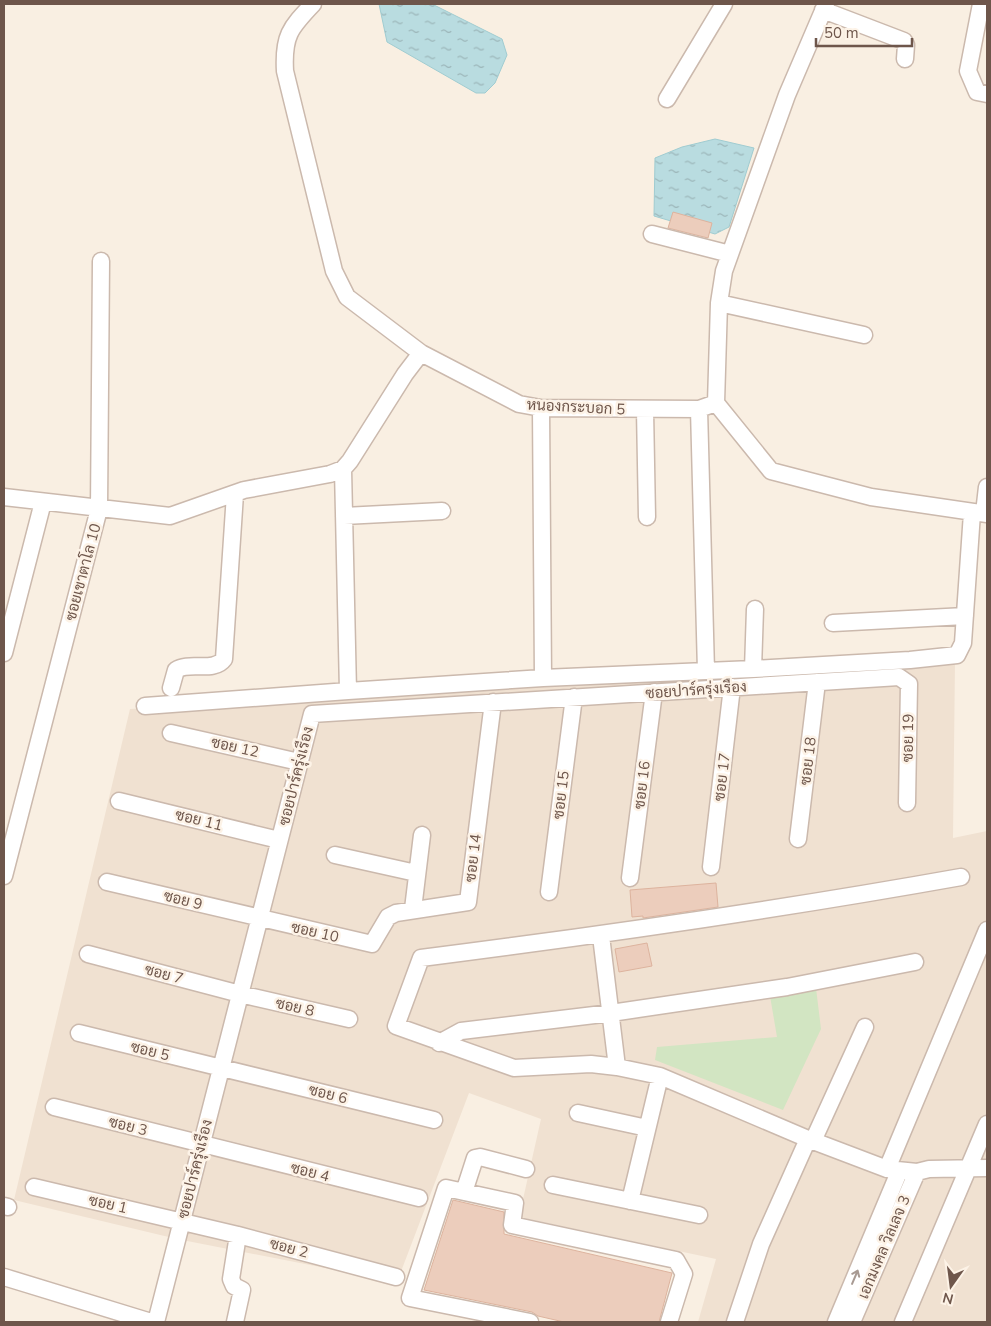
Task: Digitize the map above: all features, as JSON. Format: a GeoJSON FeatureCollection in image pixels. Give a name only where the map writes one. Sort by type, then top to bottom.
{"type":"FeatureCollection","features":[{"type":"Feature","properties":{"kind":"street","name":"หนองกระบอก 5"},"geometry":{"type":"LineString","coordinates":[[313,4],[292,26],[284,49],[285,64],[334,271],[347,296],[421,353],[519,404],[542,408],[645,410],[699,409],[716,402]]}},
{"type":"Feature","properties":{"kind":"street"},"geometry":{"type":"LineString","coordinates":[[666,99],[724,4]]}},
{"type":"Feature","properties":{"kind":"street"},"geometry":{"type":"LineString","coordinates":[[980,4],[968,71],[977,92],[987,94]]}},
{"type":"Feature","properties":{"kind":"street"},"geometry":{"type":"LineString","coordinates":[[905,59],[906,45],[904,41],[824,7],[787,95],[724,271],[719,303],[716,402],[771,471],[871,497],[981,513]]}},
{"type":"Feature","properties":{"kind":"street"},"geometry":{"type":"LineString","coordinates":[[652,234],[730,254]]}},
{"type":"Feature","properties":{"kind":"street","name":"ซอยเขาตาโล 10"},"geometry":{"type":"LineString","coordinates":[[4,876],[99,509],[101,261]]}},
{"type":"Feature","properties":{"kind":"street"},"geometry":{"type":"LineString","coordinates":[[719,303],[864,335]]}},
{"type":"Feature","properties":{"kind":"street"},"geometry":{"type":"LineString","coordinates":[[4,497],[170,516],[244,490],[330,474],[343,469],[421,353]]}},
{"type":"Feature","properties":{"kind":"street"},"geometry":{"type":"LineString","coordinates":[[542,408],[543,678]]}},
{"type":"Feature","properties":{"kind":"street"},"geometry":{"type":"LineString","coordinates":[[699,409],[706,671]]}},
{"type":"Feature","properties":{"kind":"street"},"geometry":{"type":"LineString","coordinates":[[645,410],[647,517]]}},
{"type":"Feature","properties":{"kind":"street"},"geometry":{"type":"LineString","coordinates":[[343,469],[348,692]]}},
{"type":"Feature","properties":{"kind":"street"},"geometry":{"type":"LineString","coordinates":[[145,706],[543,678],[753,669],[910,660],[957,655],[963,643],[965,616],[987,486]]}},
{"type":"Feature","properties":{"kind":"street"},"geometry":{"type":"LineString","coordinates":[[171,688],[176,670],[182,666],[213,665],[221,663],[224,659],[235,494]]}},
{"type":"Feature","properties":{"kind":"street"},"geometry":{"type":"LineString","coordinates":[[4,653],[42,502]]}},
{"type":"Feature","properties":{"kind":"street"},"geometry":{"type":"LineString","coordinates":[[344,516],[442,511]]}},
{"type":"Feature","properties":{"kind":"street"},"geometry":{"type":"LineString","coordinates":[[753,669],[755,609]]}},
{"type":"Feature","properties":{"kind":"street"},"geometry":{"type":"LineString","coordinates":[[833,623],[965,616]]}},
{"type":"Feature","properties":{"kind":"street","name":"ซอยปาร์ครุ่งเรือง"},"geometry":{"type":"LineString","coordinates":[[156,1322],[312,714],[899,677]]}},
{"type":"Feature","properties":{"kind":"street","name":"ซอย 19"},"geometry":{"type":"LineString","coordinates":[[899,677],[909,684],[907,803]]}},
{"type":"Feature","properties":{"kind":"street","name":"ซอย 18"},"geometry":{"type":"LineString","coordinates":[[798,839],[817,682]]}},
{"type":"Feature","properties":{"kind":"street","name":"ซอย 17"},"geometry":{"type":"LineString","coordinates":[[711,867],[732,687]]}},
{"type":"Feature","properties":{"kind":"street","name":"ซอย 16"},"geometry":{"type":"LineString","coordinates":[[630,878],[654,692]]}},
{"type":"Feature","properties":{"kind":"street","name":"ซอย 15"},"geometry":{"type":"LineString","coordinates":[[549,892],[574,697]]}},
{"type":"Feature","properties":{"kind":"street","name":"ซอย 14"},"geometry":{"type":"LineString","coordinates":[[372,944],[388,917],[396,913],[468,902],[493,702]]}},
{"type":"Feature","properties":{"kind":"street","name":"ซอย 12"},"geometry":{"type":"LineString","coordinates":[[171,733],[299,762]]}},
{"type":"Feature","properties":{"kind":"street","name":"ซอย 11"},"geometry":{"type":"LineString","coordinates":[[119,801],[279,840]]}},
{"type":"Feature","properties":{"kind":"street"},"geometry":{"type":"LineString","coordinates":[[413,909],[422,835]]}},
{"type":"Feature","properties":{"kind":"street"},"geometry":{"type":"LineString","coordinates":[[334,854],[416,873]]}},
{"type":"Feature","properties":{"kind":"street"},"geometry":{"type":"LineString","coordinates":[[961,877],[780,909],[601,936],[421,958],[396,1026],[514,1068],[590,1064],[617,1067],[660,1076],[810,1140],[893,1170],[917,1172],[929,1169],[987,1168]]}},
{"type":"Feature","properties":{"kind":"street","name":"ซอย 9"},"geometry":{"type":"LineString","coordinates":[[107,882],[259,919]]}},
{"type":"Feature","properties":{"kind":"street","name":"ซอย 10"},"geometry":{"type":"LineString","coordinates":[[259,919],[372,944]]}},
{"type":"Feature","properties":{"kind":"street","name":"เอกมงคล วิลเลจ 3"},"geometry":{"type":"LineString","coordinates":[[836,1322],[987,930]]}},
{"type":"Feature","properties":{"kind":"street"},"geometry":{"type":"LineString","coordinates":[[601,936],[617,1067]]}},
{"type":"Feature","properties":{"kind":"street","name":"ซอย 7"},"geometry":{"type":"LineString","coordinates":[[88,954],[240,994]]}},
{"type":"Feature","properties":{"kind":"street"},"geometry":{"type":"LineString","coordinates":[[440,1043],[461,1031],[611,1013],[787,988],[914,962]]}},
{"type":"Feature","properties":{"kind":"street","name":"ซอย 8"},"geometry":{"type":"LineString","coordinates":[[240,994],[349,1019]]}},
{"type":"Feature","properties":{"kind":"street"},"geometry":{"type":"LineString","coordinates":[[736,1322],[762,1244],[865,1027]]}},
{"type":"Feature","properties":{"kind":"street","name":"ซอย 5"},"geometry":{"type":"LineString","coordinates":[[79,1033],[221,1068]]}},
{"type":"Feature","properties":{"kind":"street","name":"ซอย 6"},"geometry":{"type":"LineString","coordinates":[[221,1068],[434,1120]]}},
{"type":"Feature","properties":{"kind":"street"},"geometry":{"type":"LineString","coordinates":[[630,1201],[660,1076]]}},
{"type":"Feature","properties":{"kind":"street","name":"ซอย 3"},"geometry":{"type":"LineString","coordinates":[[54,1107],[202,1145]]}},
{"type":"Feature","properties":{"kind":"street"},"geometry":{"type":"LineString","coordinates":[[578,1113],[647,1128]]}},
{"type":"Feature","properties":{"kind":"street"},"geometry":{"type":"LineString","coordinates":[[903,1322],[987,1124]]}},
{"type":"Feature","properties":{"kind":"street","name":"ซอย 4"},"geometry":{"type":"LineString","coordinates":[[202,1145],[418,1198]]}},
{"type":"Feature","properties":{"kind":"street"},"geometry":{"type":"LineString","coordinates":[[464,1192],[475,1158],[480,1157],[526,1169]]}},
{"type":"Feature","properties":{"kind":"street","name":"เอกมงคล วิลเลจ 3"},"geometry":{"type":"LineString","coordinates":[[852,1322],[917,1172]]}},
{"type":"Feature","properties":{"kind":"street"},"geometry":{"type":"LineString","coordinates":[[554,1185],[699,1215]]}},
{"type":"Feature","properties":{"kind":"street","name":"ซอย 1"},"geometry":{"type":"LineString","coordinates":[[34,1187],[182,1222]]}},
{"type":"Feature","properties":{"kind":"street"},"geometry":{"type":"LineString","coordinates":[[530,1322],[481,1317],[410,1298],[446,1188],[515,1203],[512,1225],[676,1260],[684,1274],[669,1322]]}},
{"type":"Feature","properties":{"kind":"street","name":"ซอย 2"},"geometry":{"type":"LineString","coordinates":[[182,1222],[396,1277]]}},
{"type":"Feature","properties":{"kind":"street"},"geometry":{"type":"LineString","coordinates":[[235,1322],[242,1290],[234,1286],[231,1280],[238,1235]]}},
{"type":"Feature","properties":{"kind":"street"},"geometry":{"type":"LineString","coordinates":[[4,1278],[106,1316],[151,1322]]}},
{"type":"Feature","properties":{"kind":"shaded area"},"geometry":{"type":"Polygon","coordinates":[[[955,662],[953,838],[987,831],[987,1322],[698,1322],[716,1259],[519,1217],[541,1119],[469,1093],[397,1282],[177,1239],[14,1200],[130,709],[955,662]]]}},
{"type":"Feature","properties":{"kind":"green space"},"geometry":{"type":"Polygon","coordinates":[[[816,988],[821,1029],[783,1110],[655,1060],[657,1047],[777,1037],[770,996],[816,988]]]}},
{"type":"Feature","properties":{"kind":"water"},"geometry":{"type":"Polygon","coordinates":[[[379,4],[432,4],[502,39],[507,55],[495,83],[485,93],[476,93],[387,42],[379,4]]]}},
{"type":"Feature","properties":{"kind":"water"},"geometry":{"type":"Polygon","coordinates":[[[715,139],[754,148],[729,227],[715,234],[654,216],[655,158],[682,147],[715,139]]]}},
{"type":"Feature","properties":{"kind":"building"},"geometry":{"type":"Polygon","coordinates":[[[673,212],[712,223],[708,238],[668,228],[673,212]]]}},
{"type":"Feature","properties":{"kind":"building"},"geometry":{"type":"Polygon","coordinates":[[[716,883],[718,907],[643,918],[643,916],[632,917],[630,890],[716,883]]]}},
{"type":"Feature","properties":{"kind":"building"},"geometry":{"type":"Polygon","coordinates":[[[647,943],[652,966],[619,972],[615,949],[647,943]]]}},
{"type":"Feature","properties":{"kind":"building"},"geometry":{"type":"Polygon","coordinates":[[[453,1200],[504,1212],[504,1234],[672,1273],[659,1322],[564,1322],[538,1316],[532,1312],[424,1290],[453,1200]]]}}]}
